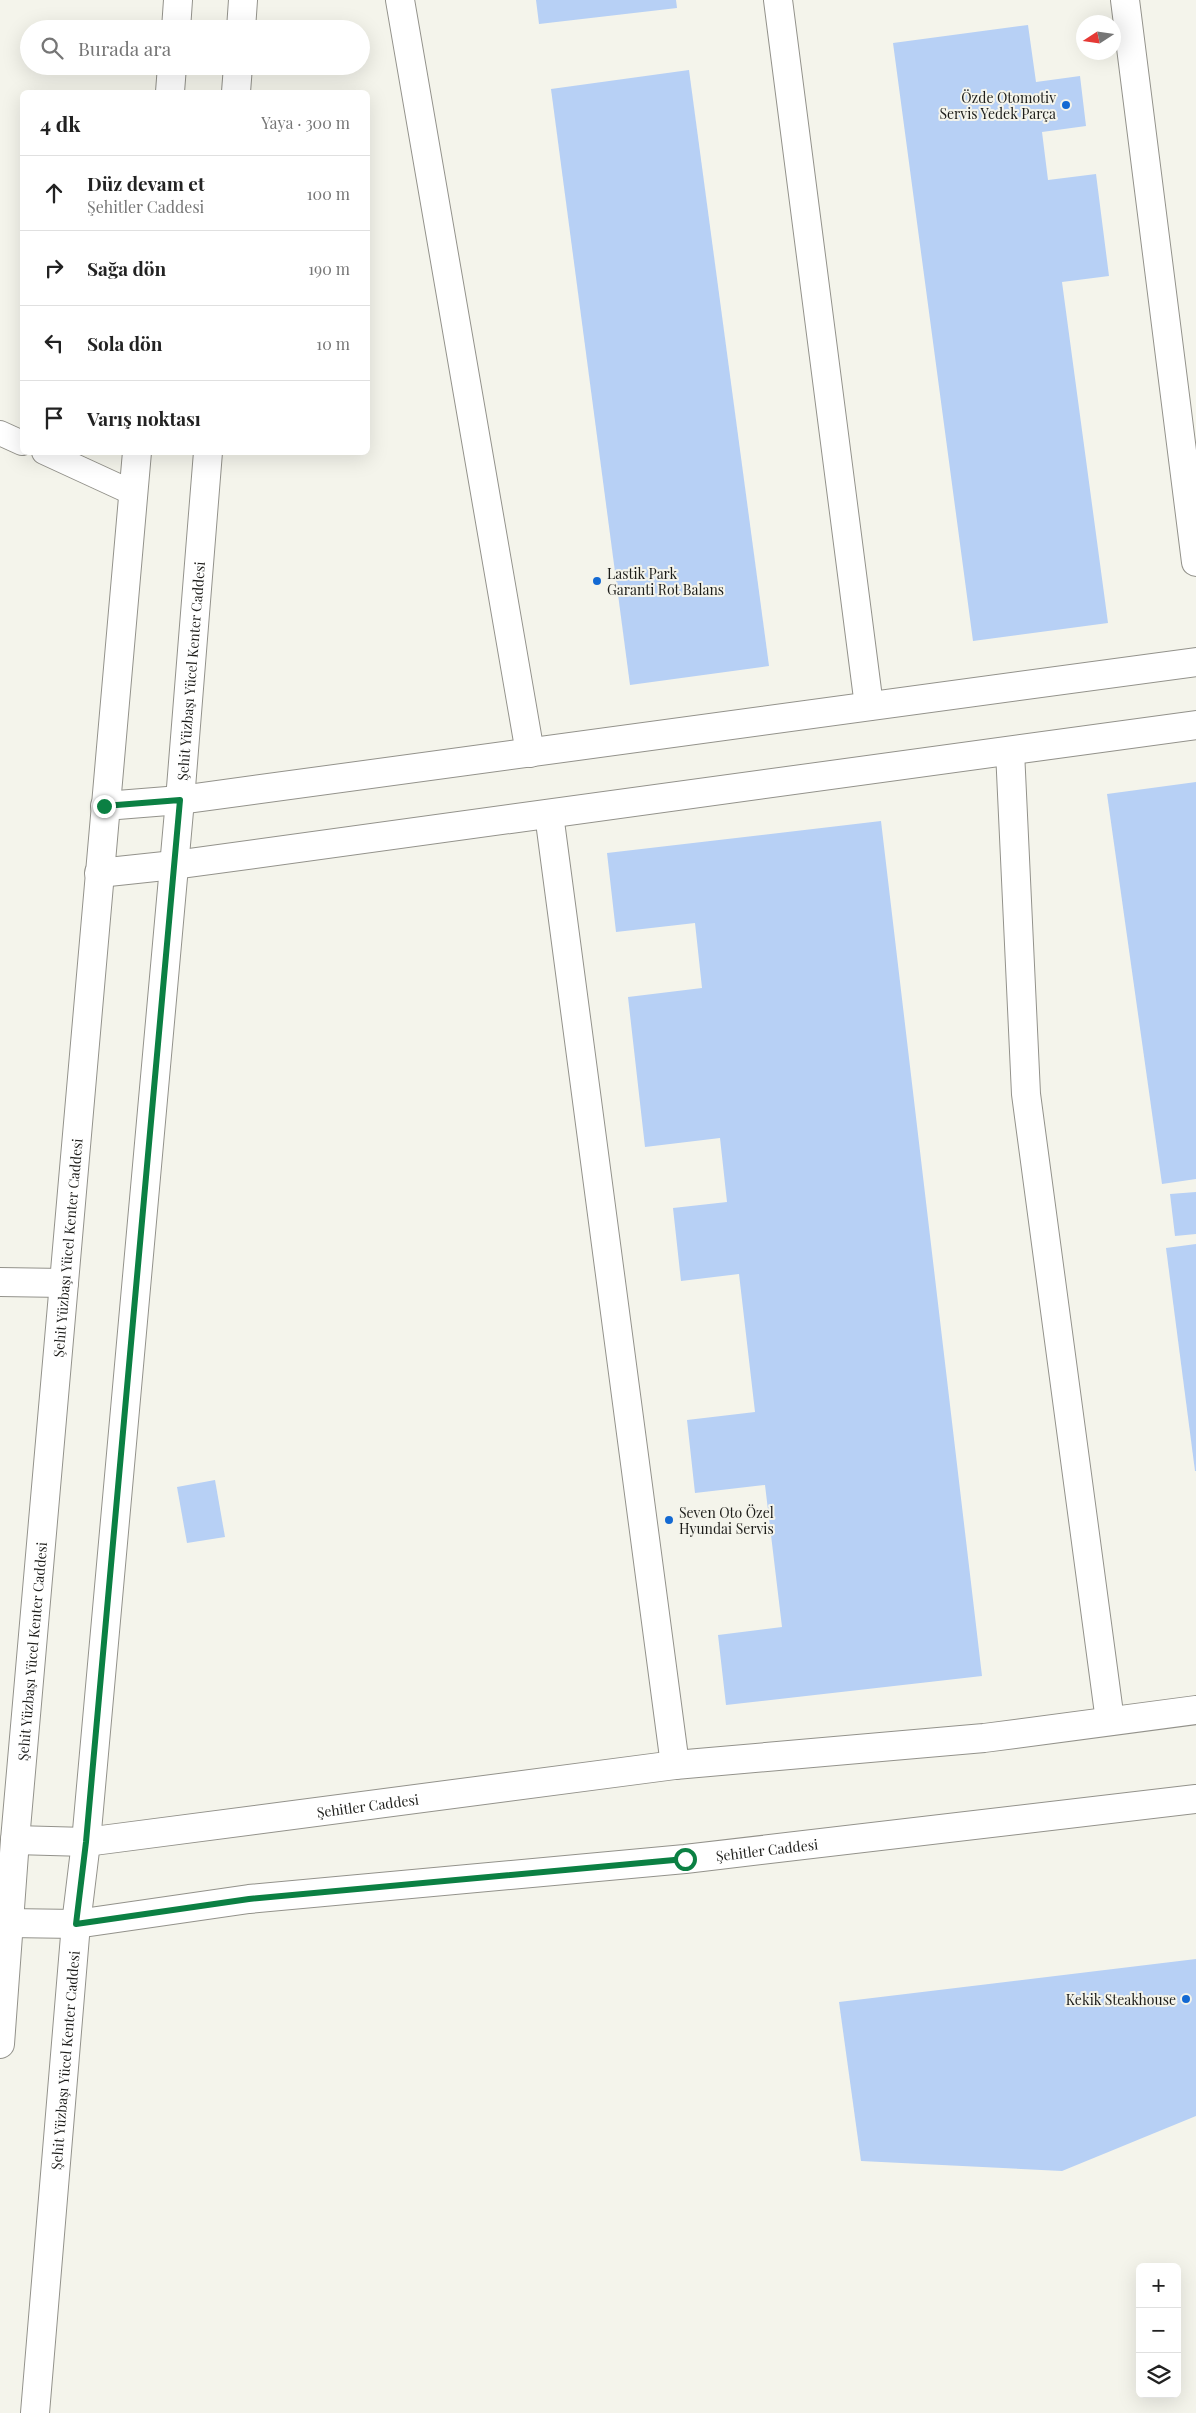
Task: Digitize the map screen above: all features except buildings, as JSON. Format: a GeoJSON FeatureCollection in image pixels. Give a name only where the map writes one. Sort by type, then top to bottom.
{"type":"FeatureCollection","features":[{"type":"Feature","properties":{"kind":"street"},"geometry":{"type":"LineString","coordinates":[[177,20],[178,0]]}},
{"type":"Feature","properties":{"kind":"street"},"geometry":{"type":"LineString","coordinates":[[242,20],[243,0]]}},
{"type":"Feature","properties":{"kind":"street"},"geometry":{"type":"LineString","coordinates":[[400,0],[530,753]]}},
{"type":"Feature","properties":{"kind":"street"},"geometry":{"type":"LineString","coordinates":[[778,0],[869,706]]}},
{"type":"Feature","properties":{"kind":"street"},"geometry":{"type":"LineString","coordinates":[[1125,0],[1196,562]]}},
{"type":"Feature","properties":{"kind":"street"},"geometry":{"type":"LineString","coordinates":[[170,90],[171,75]]}},
{"type":"Feature","properties":{"kind":"street"},"geometry":{"type":"LineString","coordinates":[[236,90],[237,75]]}},
{"type":"Feature","properties":{"kind":"street","name":"Şehit Yüzbaşı Yücel Kenter Caddesi"},"geometry":{"type":"LineString","coordinates":[[0,2044],[15,1840],[136,455]]}},
{"type":"Feature","properties":{"kind":"street","name":"Şehit Yüzbaşı Yücel Kenter Caddesi"},"geometry":{"type":"LineString","coordinates":[[35,2413],[76,1924],[86,1842],[180,800],[208,455]]}},
{"type":"Feature","properties":{"kind":"street"},"geometry":{"type":"LineString","coordinates":[[104,806],[180,800],[1196,662]]}},
{"type":"Feature","properties":{"kind":"street"},"geometry":{"type":"LineString","coordinates":[[99,873],[174,865],[1196,725]]}},
{"type":"Feature","properties":{"kind":"street"},"geometry":{"type":"LineString","coordinates":[[1010,751],[1026,1094],[1110,1721]]}},
{"type":"Feature","properties":{"kind":"street"},"geometry":{"type":"LineString","coordinates":[[549,814],[675,1765]]}},
{"type":"Feature","properties":{"kind":"street"},"geometry":{"type":"LineString","coordinates":[[0,1282],[64,1283]]}},
{"type":"Feature","properties":{"kind":"street","name":"Şehitler Caddesi"},"geometry":{"type":"LineString","coordinates":[[15,1840],[86,1842],[675,1765],[984,1738],[1196,1710]]}},
{"type":"Feature","properties":{"kind":"street","name":"Şehitler Caddesi"},"geometry":{"type":"LineString","coordinates":[[9,1923],[76,1924],[249,1899],[685,1859],[1196,1799]]}},
{"type":"Feature","properties":{"kind":"lane"},"geometry":{"type":"LineString","coordinates":[[0,433],[20,442]]}},
{"type":"Feature","properties":{"kind":"lane"},"geometry":{"type":"LineString","coordinates":[[51,455],[133,493]]}},
{"type":"Feature","properties":{"kind":"place","name":"Özde Otomotiv Servis Yedek Parça"},"geometry":{"type":"Point","coordinates":[1066,105]}},
{"type":"Feature","properties":{"kind":"place","name":"Lastik Park Garanti Rot Balans"},"geometry":{"type":"Point","coordinates":[597,581]}},
{"type":"Feature","properties":{"kind":"place","name":"Seven Oto Özel Hyundai Servis"},"geometry":{"type":"Point","coordinates":[669,1520]}},
{"type":"Feature","properties":{"kind":"place","name":"Kekik Steakhouse"},"geometry":{"type":"Point","coordinates":[1186,1999]}},
{"type":"Feature","properties":{"kind":"route"},"geometry":{"type":"LineString","coordinates":[[104,806],[180,800],[86,1842],[76,1924],[249,1899],[685,1859]]}}]}
